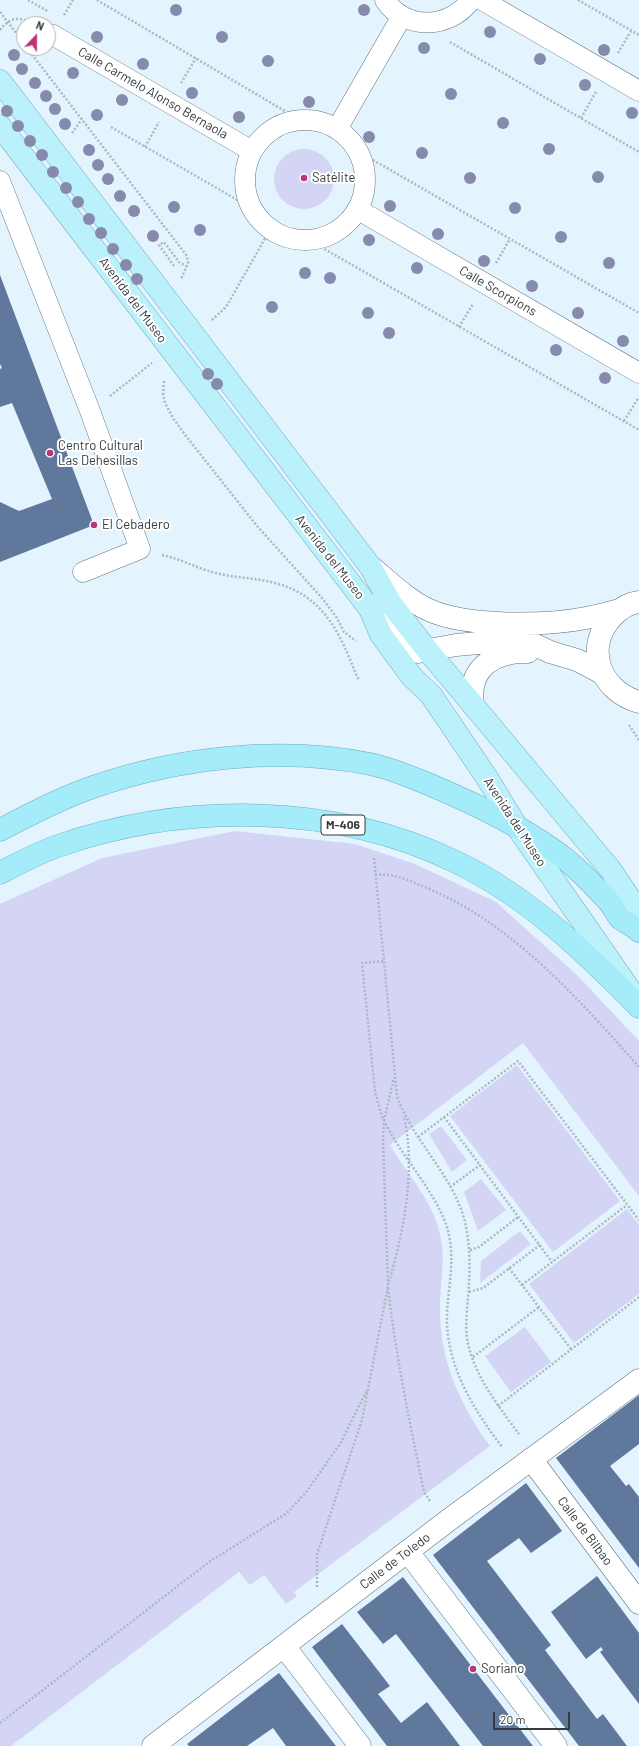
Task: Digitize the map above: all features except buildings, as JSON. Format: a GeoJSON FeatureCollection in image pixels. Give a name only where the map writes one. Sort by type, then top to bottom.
{"type":"FeatureCollection","features":[{"type":"Feature","properties":{"kind":"highway"},"geometry":{"type":"LineString","coordinates":[[0,830],[42,808],[94,787],[148,772],[186,765],[258,755],[325,757],[371,764],[421,781],[468,801],[517,827],[550,847],[568,861],[611,903],[620,918],[638,930]]}},
{"type":"Feature","properties":{"kind":"highway","name":"M-406"},"geometry":{"type":"LineString","coordinates":[[0,872],[40,854],[72,842],[146,824],[188,818],[235,815],[285,817],[355,827],[428,850],[456,862],[482,876],[523,903],[560,932],[599,966],[639,1007]]}},
{"type":"Feature","properties":{"kind":"main road","name":"Avenida del Museo"},"geometry":{"type":"LineString","coordinates":[[0,81],[370,566],[391,604],[428,651],[620,882],[630,899],[638,930]]}},
{"type":"Feature","properties":{"kind":"main road","name":"Avenida del Museo"},"geometry":{"type":"LineString","coordinates":[[0,126],[370,609],[381,635],[412,677],[430,696],[487,778],[517,827],[639,1002]]}},
{"type":"Feature","properties":{"kind":"street"},"geometry":{"type":"LineString","coordinates":[[385,0],[389,6],[402,16],[415,22],[428,23],[442,21],[455,16],[471,0]]}},
{"type":"Feature","properties":{"kind":"street"},"geometry":{"type":"LineString","coordinates":[[482,0],[639,92]]}},
{"type":"Feature","properties":{"kind":"street"},"geometry":{"type":"LineString","coordinates":[[337,129],[402,16]]}},
{"type":"Feature","properties":{"kind":"street","name":"Calle Carmelo Alonso Bernaola"},"geometry":{"type":"LineString","coordinates":[[56,37],[252,151]]}},
{"type":"Feature","properties":{"kind":"street"},"geometry":{"type":"LineString","coordinates":[[300,120],[319,121],[337,129],[350,139],[359,152],[364,167],[365,183],[362,198],[357,209],[346,224],[333,233],[319,238],[307,239],[289,237],[271,228],[253,209],[246,187],[246,169],[252,151],[264,136],[280,125],[300,120]]}},
{"type":"Feature","properties":{"kind":"street"},"geometry":{"type":"LineString","coordinates":[[0,181],[90,411],[140,549],[83,572]]}},
{"type":"Feature","properties":{"kind":"street","name":"Calle Scorpions"},"geometry":{"type":"LineString","coordinates":[[357,209],[639,373]]}},
{"type":"Feature","properties":{"kind":"street"},"geometry":{"type":"LineString","coordinates":[[370,566],[399,590],[427,610],[449,618],[497,622],[555,622],[586,618],[619,610],[639,602]]}},
{"type":"Feature","properties":{"kind":"street"},"geometry":{"type":"LineString","coordinates":[[370,609],[411,650],[428,651],[456,645],[512,640],[531,643],[550,652],[577,660],[602,673]]}},
{"type":"Feature","properties":{"kind":"street"},"geometry":{"type":"LineString","coordinates":[[619,610],[607,622],[599,638],[598,656],[602,673],[607,682],[631,699],[639,716]]}},
{"type":"Feature","properties":{"kind":"street"},"geometry":{"type":"LineString","coordinates":[[473,705],[471,690],[474,680],[482,668],[490,661],[502,655],[519,652],[550,652]]}},
{"type":"Feature","properties":{"kind":"street","name":"Calle de Toledo"},"geometry":{"type":"LineString","coordinates":[[160,1744],[284,1646],[531,1459],[639,1380]]}},
{"type":"Feature","properties":{"kind":"street","name":"Calle de Bilbao"},"geometry":{"type":"LineString","coordinates":[[531,1459],[639,1602]]}},
{"type":"Feature","properties":{"kind":"street"},"geometry":{"type":"LineString","coordinates":[[408,1552],[556,1746]]}},
{"type":"Feature","properties":{"kind":"street"},"geometry":{"type":"LineString","coordinates":[[284,1646],[360,1746]]}},
{"type":"Feature","properties":{"kind":"path"},"geometry":{"type":"LineString","coordinates":[[28,0],[55,15]]}},
{"type":"Feature","properties":{"kind":"path"},"geometry":{"type":"LineString","coordinates":[[97,0],[300,120]]}},
{"type":"Feature","properties":{"kind":"path"},"geometry":{"type":"LineString","coordinates":[[578,0],[639,36]]}},
{"type":"Feature","properties":{"kind":"path"},"geometry":{"type":"LineString","coordinates":[[0,12],[16,32]]}},
{"type":"Feature","properties":{"kind":"path"},"geometry":{"type":"LineString","coordinates":[[0,30],[8,22],[16,18]]}},
{"type":"Feature","properties":{"kind":"path"},"geometry":{"type":"LineString","coordinates":[[448,40],[639,152]]}},
{"type":"Feature","properties":{"kind":"path"},"geometry":{"type":"LineString","coordinates":[[34,56],[187,256],[188,260],[181,279]]}},
{"type":"Feature","properties":{"kind":"path"},"geometry":{"type":"LineString","coordinates":[[72,133],[82,119]]}},
{"type":"Feature","properties":{"kind":"path"},"geometry":{"type":"LineString","coordinates":[[111,127],[253,209]]}},
{"type":"Feature","properties":{"kind":"path"},"geometry":{"type":"LineString","coordinates":[[359,152],[639,313]]}},
{"type":"Feature","properties":{"kind":"path"},"geometry":{"type":"LineString","coordinates":[[208,322],[226,307],[271,228]]}},
{"type":"Feature","properties":{"kind":"path"},"geometry":{"type":"LineString","coordinates":[[307,239],[639,430]]}},
{"type":"Feature","properties":{"kind":"path"},"geometry":{"type":"LineString","coordinates":[[172,270],[173,264],[159,245],[164,242],[179,262],[186,266]]}},
{"type":"Feature","properties":{"kind":"path"},"geometry":{"type":"LineString","coordinates":[[90,411],[157,359]]}},
{"type":"Feature","properties":{"kind":"path"},"geometry":{"type":"LineString","coordinates":[[165,378],[163,393],[165,403],[173,418],[257,526],[322,598],[344,632],[358,642]]}},
{"type":"Feature","properties":{"kind":"path"},"geometry":{"type":"LineString","coordinates":[[624,421],[639,396]]}},
{"type":"Feature","properties":{"kind":"path"},"geometry":{"type":"LineString","coordinates":[[158,554],[176,558],[219,574],[274,582],[305,595],[322,610],[342,641],[360,681]]}},
{"type":"Feature","properties":{"kind":"path"},"geometry":{"type":"LineString","coordinates":[[317,1587],[317,1554],[358,1433],[368,1387],[388,1286],[401,1231],[409,1160],[409,1138],[397,1096],[394,1075],[373,851]]}},
{"type":"Feature","properties":{"kind":"path"},"geometry":{"type":"LineString","coordinates":[[375,875],[385,874],[399,877],[435,891],[462,904],[490,923],[532,956],[557,979],[596,1018],[639,1067]]}},
{"type":"Feature","properties":{"kind":"path"},"geometry":{"type":"LineString","coordinates":[[383,961],[362,963],[375,1092],[384,1121],[434,1200],[444,1220],[449,1236],[452,1275],[447,1313],[448,1329],[455,1369],[471,1402],[502,1447]]}},
{"type":"Feature","properties":{"kind":"path"},"geometry":{"type":"LineString","coordinates":[[418,1137],[518,1061],[639,1220]]}},
{"type":"Feature","properties":{"kind":"path"},"geometry":{"type":"LineString","coordinates":[[394,1075],[384,1121],[388,1286],[395,1346],[409,1423],[424,1492],[430,1501]]}},
{"type":"Feature","properties":{"kind":"path"},"geometry":{"type":"LineString","coordinates":[[403,1114],[450,1187],[462,1213],[468,1232],[470,1250],[467,1321],[468,1344],[486,1386],[498,1406],[519,1434]]}},
{"type":"Feature","properties":{"kind":"path"},"geometry":{"type":"LineString","coordinates":[[444,1118],[552,1262]]}},
{"type":"Feature","properties":{"kind":"path"},"geometry":{"type":"LineString","coordinates":[[450,1187],[480,1165]]}},
{"type":"Feature","properties":{"kind":"path"},"geometry":{"type":"LineString","coordinates":[[522,1286],[627,1205]]}},
{"type":"Feature","properties":{"kind":"path"},"geometry":{"type":"LineString","coordinates":[[470,1250],[479,1247],[518,1217]]}},
{"type":"Feature","properties":{"kind":"path"},"geometry":{"type":"LineString","coordinates":[[469,1292],[483,1288],[540,1245]]}},
{"type":"Feature","properties":{"kind":"path"},"geometry":{"type":"LineString","coordinates":[[509,1268],[571,1350]]}},
{"type":"Feature","properties":{"kind":"path"},"geometry":{"type":"LineString","coordinates":[[498,1406],[639,1297]]}},
{"type":"Feature","properties":{"kind":"path"},"geometry":{"type":"LineString","coordinates":[[473,1358],[538,1307]]}},
{"type":"Feature","properties":{"kind":"path"},"geometry":{"type":"LineString","coordinates":[[0,1724],[210,1562],[287,1513],[307,1491],[340,1444],[368,1387]]}},
{"type":"Feature","properties":{"kind":"shaded area"},"geometry":{"type":"Polygon","coordinates":[[[298,149],[310,149],[321,154],[329,162],[334,173],[332,191],[321,204],[310,209],[298,209],[287,204],[279,196],[274,185],[274,173],[279,162],[287,154],[298,149]]]}},
{"type":"Feature","properties":{"kind":"shaded area"},"geometry":{"type":"Polygon","coordinates":[[[235,831],[355,844],[415,864],[496,902],[578,976],[639,1041],[639,1196],[523,1043],[390,1145],[425,1198],[436,1221],[443,1252],[440,1309],[441,1328],[448,1364],[461,1398],[490,1446],[294,1592],[297,1596],[286,1604],[264,1575],[250,1585],[239,1572],[11,1746],[0,1746],[0,904],[102,858],[235,831]]]}},
{"type":"Feature","properties":{"kind":"shaded area"},"geometry":{"type":"Polygon","coordinates":[[[517,1065],[620,1201],[553,1252],[450,1116],[517,1065]]]}},
{"type":"Feature","properties":{"kind":"shaded area"},"geometry":{"type":"Polygon","coordinates":[[[441,1126],[467,1160],[452,1172],[429,1134],[441,1126]]]}},
{"type":"Feature","properties":{"kind":"shaded area"},"geometry":{"type":"Polygon","coordinates":[[[481,1179],[506,1210],[478,1231],[464,1192],[481,1179]]]}},
{"type":"Feature","properties":{"kind":"shaded area"},"geometry":{"type":"Polygon","coordinates":[[[627,1209],[639,1225],[639,1294],[574,1343],[529,1284],[627,1209]]]}},
{"type":"Feature","properties":{"kind":"shaded area"},"geometry":{"type":"Polygon","coordinates":[[[520,1231],[531,1244],[480,1283],[481,1261],[520,1231]]]}},
{"type":"Feature","properties":{"kind":"shaded area"},"geometry":{"type":"Polygon","coordinates":[[[525,1327],[551,1362],[511,1392],[485,1356],[525,1327]]]}},
{"type":"Feature","properties":{"kind":"place","name":"Satélite"},"geometry":{"type":"Point","coordinates":[304,178]}},
{"type":"Feature","properties":{"kind":"place","name":"Centro Cultural Las Dehesillas"},"geometry":{"type":"Point","coordinates":[50,453]}},
{"type":"Feature","properties":{"kind":"place","name":"El Cebadero"},"geometry":{"type":"Point","coordinates":[94,525]}},
{"type":"Feature","properties":{"kind":"place","name":"Soriano"},"geometry":{"type":"Point","coordinates":[473,1669]}}]}
